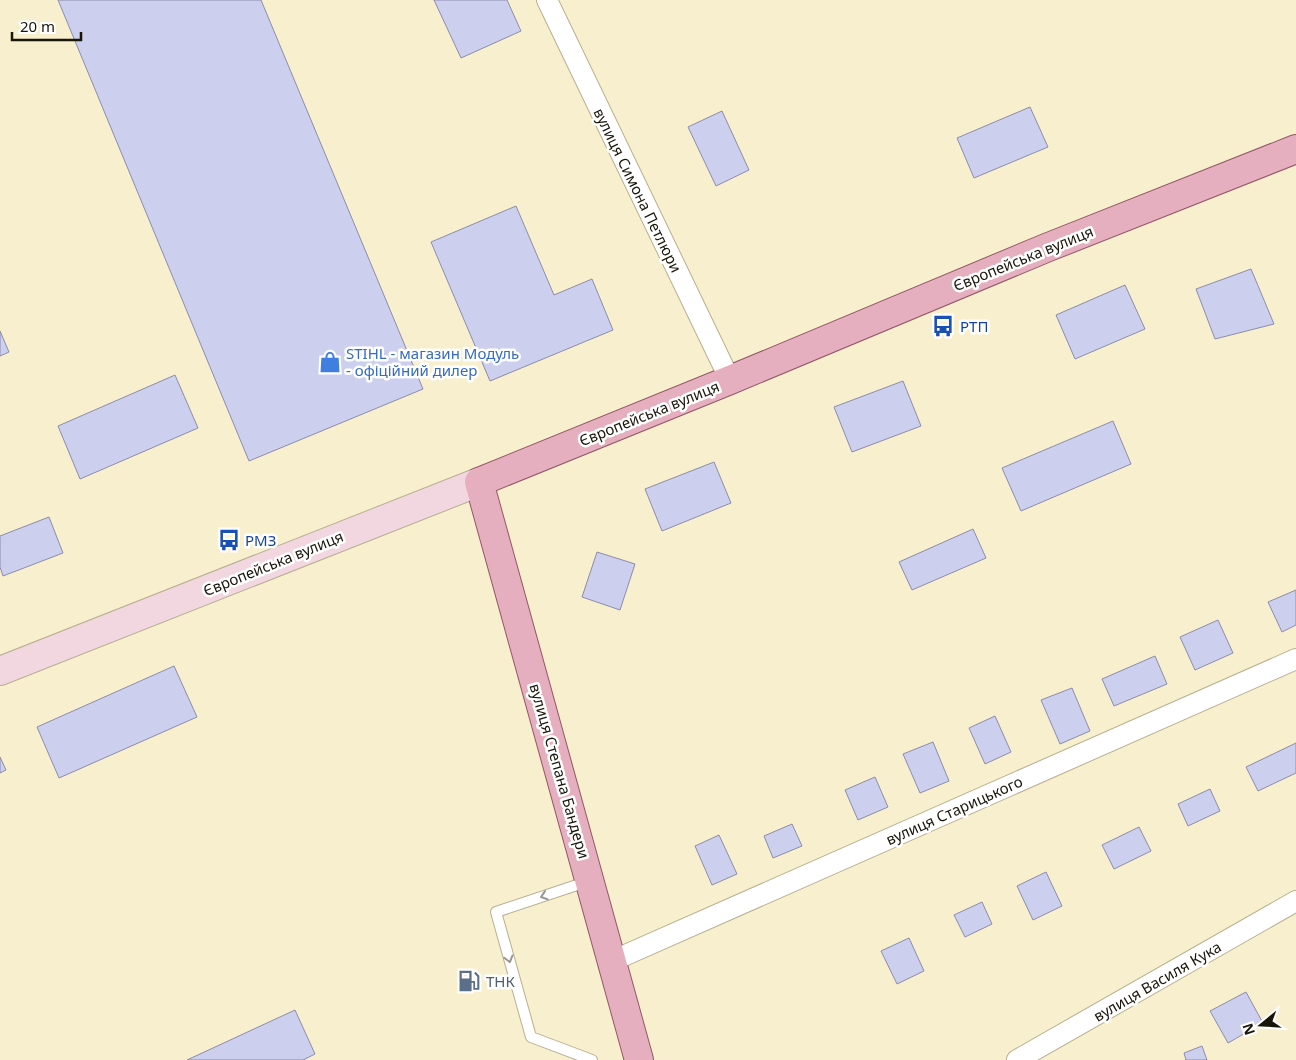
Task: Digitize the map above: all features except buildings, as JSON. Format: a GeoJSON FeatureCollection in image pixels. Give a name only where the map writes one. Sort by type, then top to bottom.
{"type":"FeatureCollection","features":[{"type":"Feature","properties":{"kind":"main road","name":"Європейська вулиця"},"geometry":{"type":"LineString","coordinates":[[0,672],[479,482],[1046,248],[1296,149]]}},
{"type":"Feature","properties":{"kind":"main road","name":"вулиця Степана Бандери"},"geometry":{"type":"LineString","coordinates":[[479,482],[639,1060]]}},
{"type":"Feature","properties":{"kind":"street","name":"вулиця Симона Петлюри"},"geometry":{"type":"LineString","coordinates":[[547,0],[730,380]]}},
{"type":"Feature","properties":{"kind":"street","name":"вулиця Старицького"},"geometry":{"type":"LineString","coordinates":[[612,961],[1296,659]]}},
{"type":"Feature","properties":{"kind":"street","name":"вулиця Василя Кука"},"geometry":{"type":"LineString","coordinates":[[1018,1060],[1296,901]]}},
{"type":"Feature","properties":{"kind":"lane"},"geometry":{"type":"LineString","coordinates":[[590,881],[496,912],[530,1037],[592,1060]]}},
{"type":"Feature","properties":{"kind":"place","name":"РТП"},"geometry":{"type":"Point","coordinates":[943,326]}},
{"type":"Feature","properties":{"kind":"place","name":"STIHL - магазин Модуль - офіційний дилер"},"geometry":{"type":"Point","coordinates":[330,362]}},
{"type":"Feature","properties":{"kind":"place","name":"РМЗ"},"geometry":{"type":"Point","coordinates":[229,540]}},
{"type":"Feature","properties":{"kind":"place","name":"ТНК"},"geometry":{"type":"Point","coordinates":[469,981]}}]}
